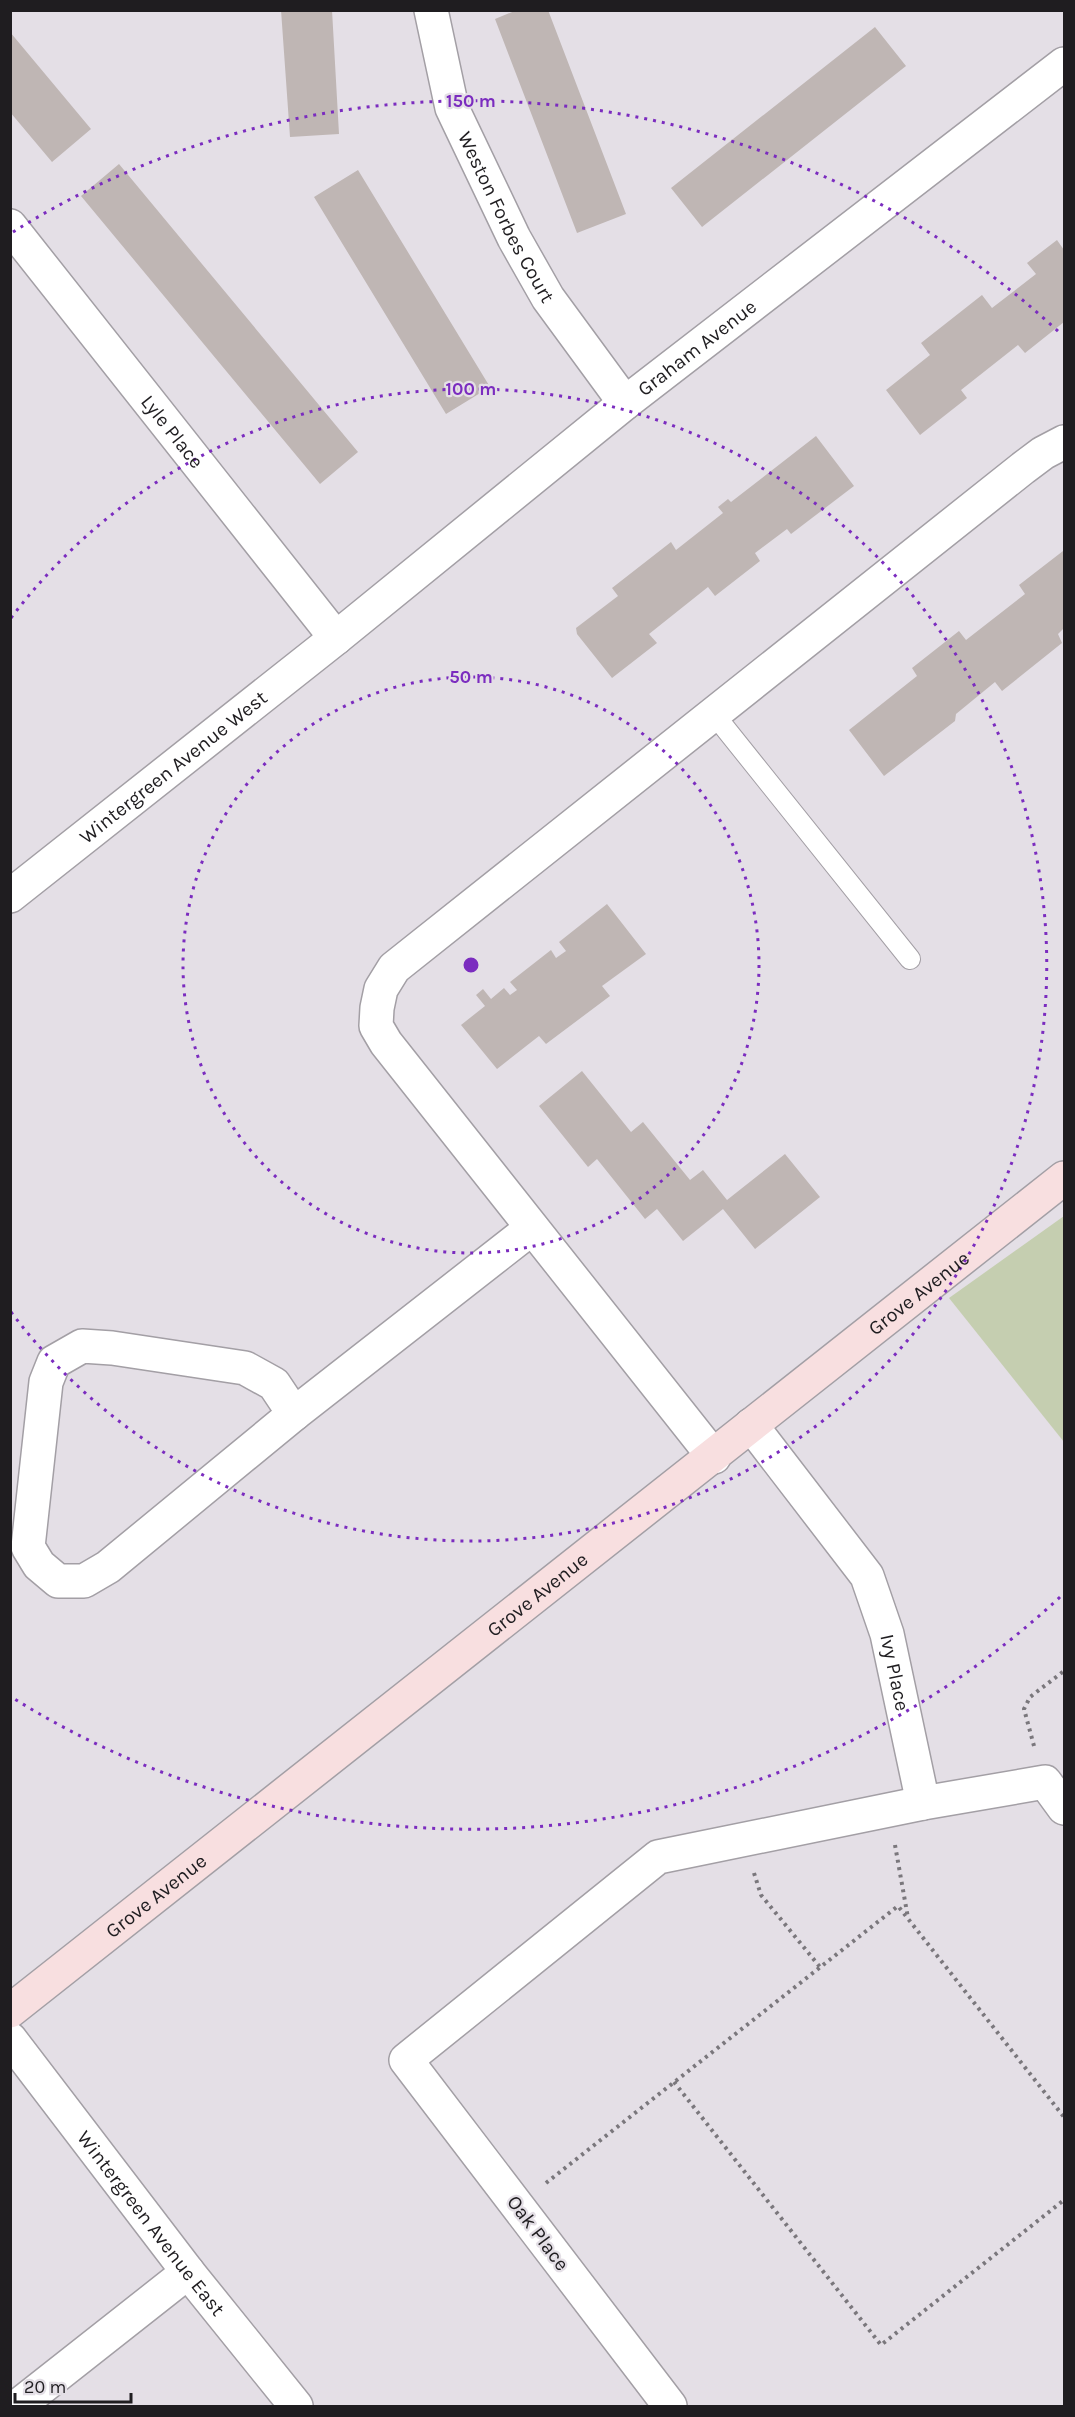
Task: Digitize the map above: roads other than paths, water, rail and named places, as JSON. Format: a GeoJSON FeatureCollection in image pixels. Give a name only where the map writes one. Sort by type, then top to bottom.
{"type":"FeatureCollection","features":[{"type":"Feature","properties":{"kind":"street","name":"Weston Forbes Court"},"geometry":{"type":"LineString","coordinates":[[431,10],[452,108],[514,238],[548,298],[626,404]]}},
{"type":"Feature","properties":{"kind":"street","name":"Graham Avenue"},"geometry":{"type":"LineString","coordinates":[[336,638],[626,404],[1065,64]]}},
{"type":"Feature","properties":{"kind":"street","name":"Lyle Place"},"geometry":{"type":"LineString","coordinates":[[10,226],[336,638]]}},
{"type":"Feature","properties":{"kind":"street"},"geometry":{"type":"LineString","coordinates":[[714,1457],[386,1043],[376,1026],[381,989],[394,968],[1023,468],[1043,453],[1065,442]]}},
{"type":"Feature","properties":{"kind":"street","name":"Wintergreen Avenue West"},"geometry":{"type":"LineString","coordinates":[[10,897],[336,638]]}},
{"type":"Feature","properties":{"kind":"street","name":"Grove Avenue"},"geometry":{"type":"LineString","coordinates":[[10,2011],[1065,1178]]}},
{"type":"Feature","properties":{"kind":"street"},"geometry":{"type":"LineString","coordinates":[[294,1414],[274,1384],[245,1368],[112,1348],[82,1346],[54,1362],[46,1382],[28,1547],[39,1564],[58,1581],[84,1581],[108,1567],[294,1414],[532,1228]]}},
{"type":"Feature","properties":{"kind":"street","name":"Ivy Place"},"geometry":{"type":"LineString","coordinates":[[751,1425],[867,1576],[887,1634],[923,1803]]}},
{"type":"Feature","properties":{"kind":"street"},"geometry":{"type":"LineString","coordinates":[[923,1803],[1045,1782],[1065,1808]]}},
{"type":"Feature","properties":{"kind":"street","name":"Oak Place"},"geometry":{"type":"LineString","coordinates":[[670,2406],[406,2060],[658,1857],[923,1803]]}},
{"type":"Feature","properties":{"kind":"street","name":"Wintergreen Avenue East"},"geometry":{"type":"LineString","coordinates":[[10,2039],[188,2272],[296,2406]]}},
{"type":"Feature","properties":{"kind":"street"},"geometry":{"type":"LineString","coordinates":[[18,2406],[188,2272]]}},
{"type":"Feature","properties":{"kind":"lane"},"geometry":{"type":"LineString","coordinates":[[713,713],[910,959]]}}]}
